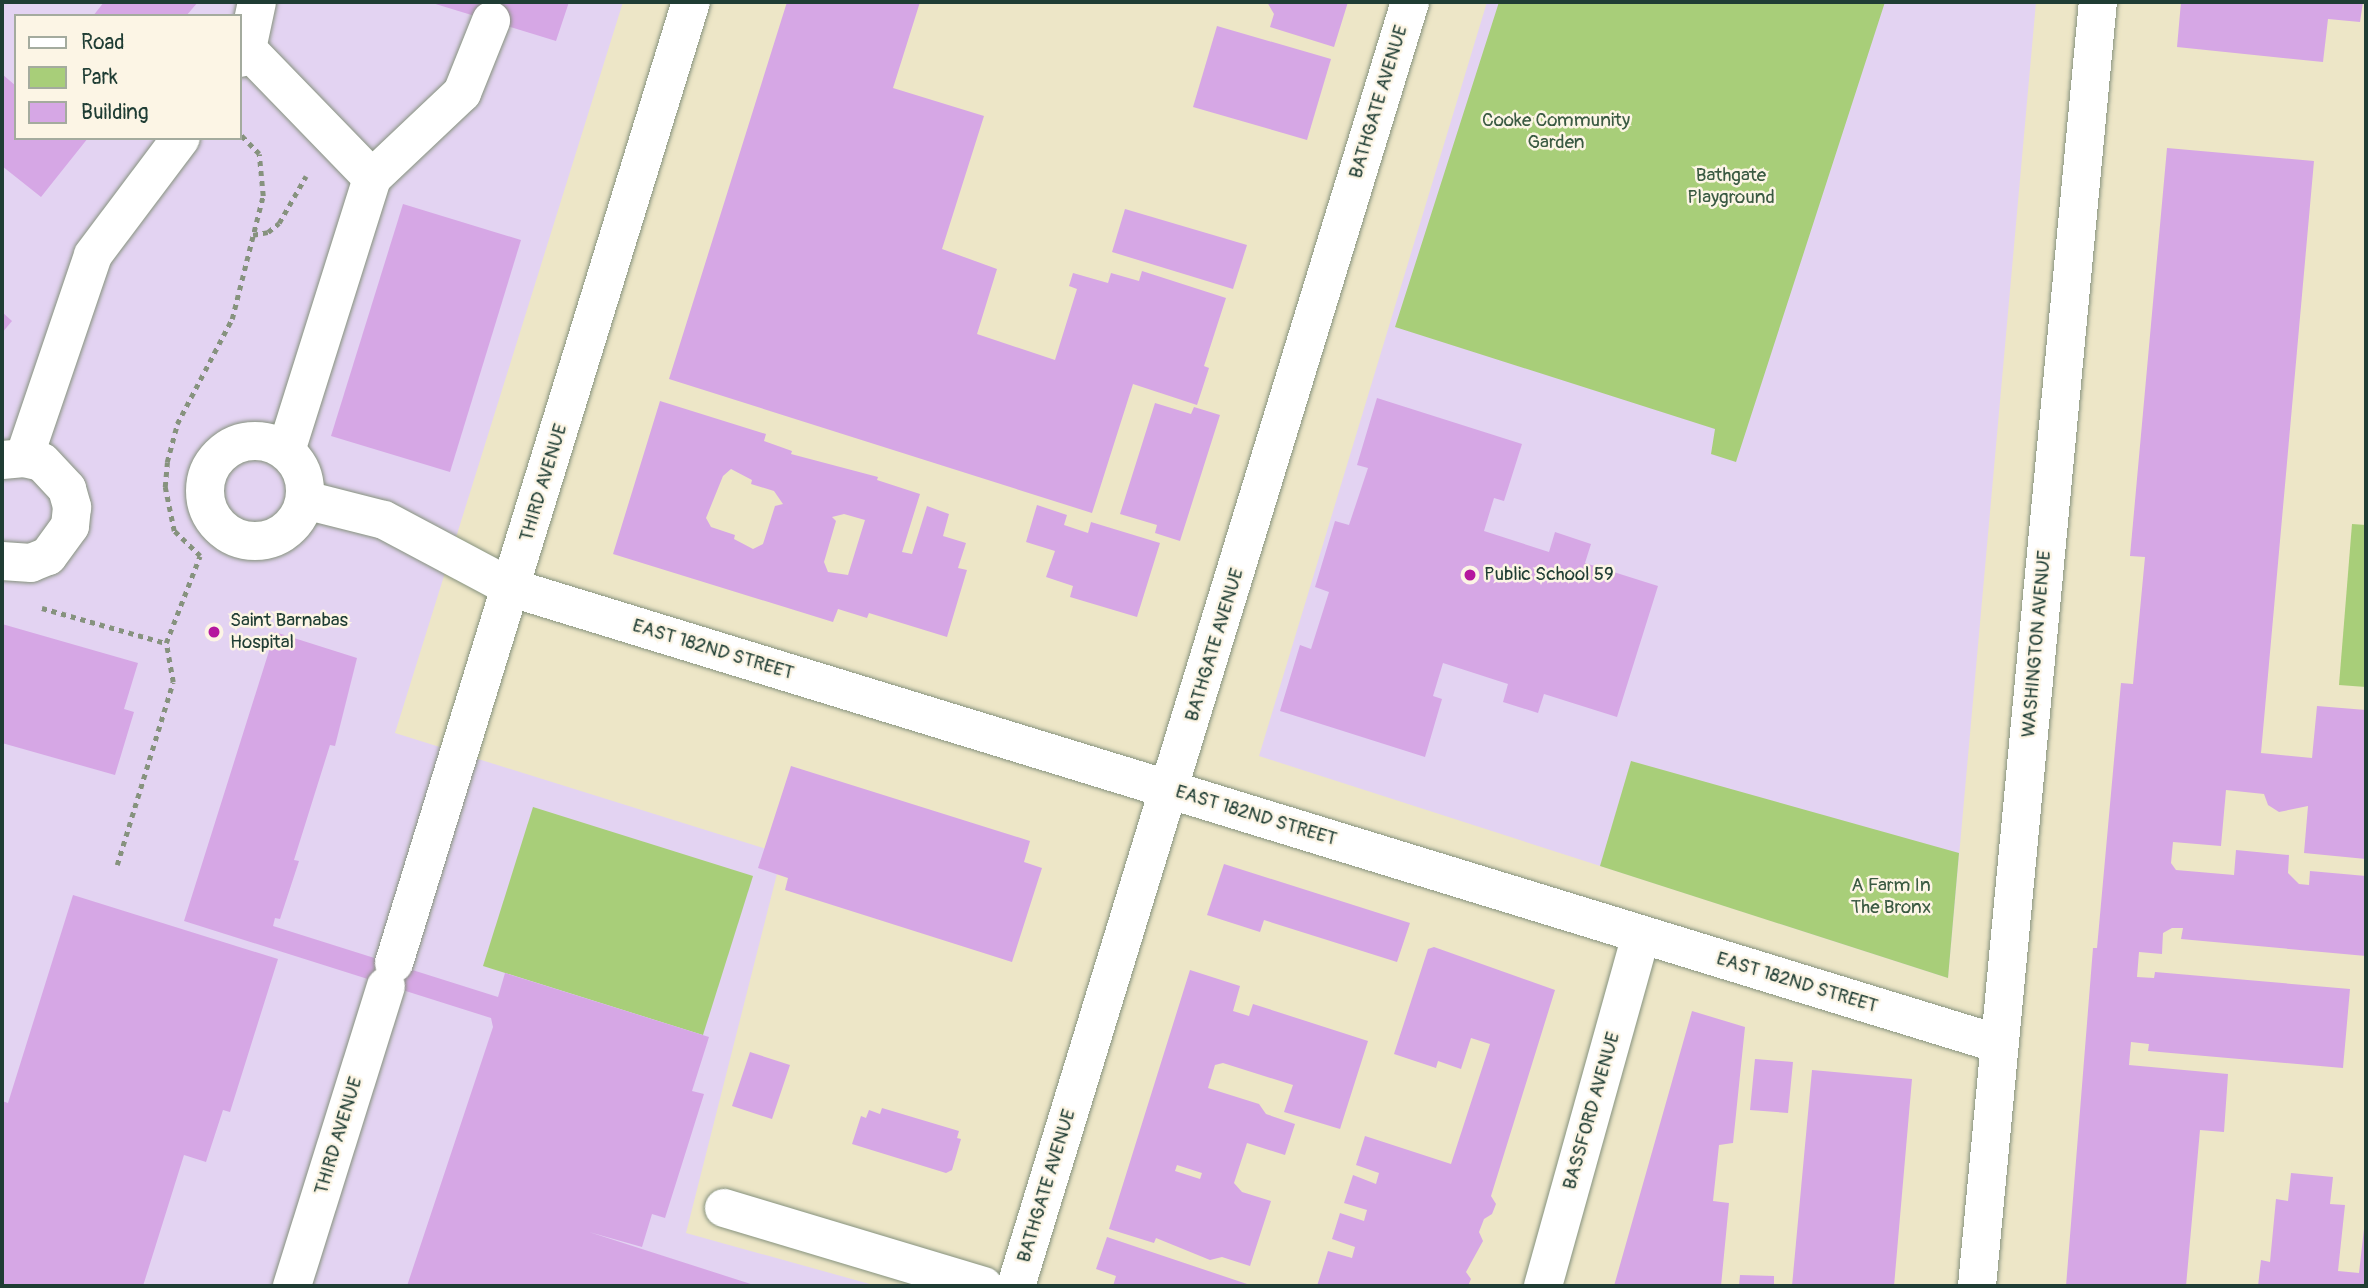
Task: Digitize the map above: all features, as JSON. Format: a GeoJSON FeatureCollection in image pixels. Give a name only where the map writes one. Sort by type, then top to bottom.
{"type":"FeatureCollection","features":[{"type":"Feature","properties":{"kind":"street"},"geometry":{"type":"LineString","coordinates":[[257,2],[243,53],[372,178]]}},
{"type":"Feature","properties":{"kind":"street","name":"THIRD AVENUE"},"geometry":{"type":"LineString","coordinates":[[292,1286],[512,589],[691,2]]}},
{"type":"Feature","properties":{"kind":"street","name":"BATHGATE AVENUE"},"geometry":{"type":"LineString","coordinates":[[1016,1286],[1171,790],[1410,2]]}},
{"type":"Feature","properties":{"kind":"street","name":"WASHINGTON AVENUE"},"geometry":{"type":"LineString","coordinates":[[1977,1286],[2098,2]]}},
{"type":"Feature","properties":{"kind":"street"},"geometry":{"type":"LineString","coordinates":[[286,451],[372,178],[462,93],[491,20]]}},
{"type":"Feature","properties":{"kind":"street"},"geometry":{"type":"LineString","coordinates":[[2,561],[31,563],[48,556],[70,526],[67,489],[42,463],[13,459],[93,254],[179,140]]}},
{"type":"Feature","properties":{"kind":"street"},"geometry":{"type":"LineString","coordinates":[[253,440],[286,451],[302,472],[305,500],[300,516],[273,539],[239,539],[212,518],[205,484],[221,453],[253,440]]}},
{"type":"Feature","properties":{"kind":"street","name":"EAST 182ND STREET"},"geometry":{"type":"LineString","coordinates":[[305,500],[384,520],[512,589],[1999,1044]]}},
{"type":"Feature","properties":{"kind":"street","name":"BASSFORD AVENUE"},"geometry":{"type":"LineString","coordinates":[[1544,1286],[1641,936]]}},
{"type":"Feature","properties":{"kind":"street"},"geometry":{"type":"LineString","coordinates":[[724,1208],[984,1286]]}},
{"type":"Feature","properties":{"kind":"path"},"geometry":{"type":"LineString","coordinates":[[117,865],[173,682],[166,643],[200,556],[174,531],[165,487],[167,462],[177,424],[232,319],[253,235],[264,172],[259,154],[242,136]]}},
{"type":"Feature","properties":{"kind":"path"},"geometry":{"type":"LineString","coordinates":[[253,235],[268,232],[279,223],[296,188],[313,167]]}},
{"type":"Feature","properties":{"kind":"path"},"geometry":{"type":"LineString","coordinates":[[36,606],[166,643]]}},
{"type":"Feature","properties":{"kind":"shaded area","name":"Saint Barnabas Hospital"},"geometry":{"type":"Polygon","coordinates":[[[2,2],[623,2],[395,733],[782,854],[686,1233],[877,1286],[2,1286],[2,2]]]}},
{"type":"Feature","properties":{"kind":"shaded area"},"geometry":{"type":"Polygon","coordinates":[[[1487,2],[2036,2],[1948,978],[1259,756],[1487,2]]]}},
{"type":"Feature","properties":{"kind":"green space"},"geometry":{"type":"Polygon","coordinates":[[[1499,2],[1885,2],[1736,462],[1711,454],[1715,429],[1395,327],[1499,2]]]}},
{"type":"Feature","properties":{"kind":"green space"},"geometry":{"type":"Polygon","coordinates":[[[2352,524],[2366,525],[2366,687],[2339,685],[2352,524]]]}},
{"type":"Feature","properties":{"kind":"green space","name":"A Farm In The Bronx"},"geometry":{"type":"Polygon","coordinates":[[[1631,761],[1959,853],[1948,978],[1600,866],[1631,761]]]}},
{"type":"Feature","properties":{"kind":"green space"},"geometry":{"type":"Polygon","coordinates":[[[533,807],[753,876],[703,1035],[483,966],[533,807]]]}},
{"type":"Feature","properties":{"kind":"building"},"geometry":{"type":"Polygon","coordinates":[[[104,2],[198,2],[188,14],[95,14],[104,2]]]}},
{"type":"Feature","properties":{"kind":"building"},"geometry":{"type":"Polygon","coordinates":[[[429,2],[569,2],[556,41],[429,2]]]}},
{"type":"Feature","properties":{"kind":"building"},"geometry":{"type":"Polygon","coordinates":[[[787,2],[920,2],[893,88],[984,116],[942,249],[997,269],[977,334],[1055,360],[1077,289],[1069,286],[1073,273],[1108,283],[1111,273],[1139,281],[1142,271],[1226,298],[1204,366],[1209,368],[1197,405],[1133,384],[1092,513],[669,379],[787,2]]]}},
{"type":"Feature","properties":{"kind":"building"},"geometry":{"type":"Polygon","coordinates":[[[1267,2],[1348,2],[1334,47],[1270,27],[1274,14],[1267,2]]]}},
{"type":"Feature","properties":{"kind":"building"},"geometry":{"type":"Polygon","coordinates":[[[2181,2],[2363,2],[2360,22],[2328,19],[2323,62],[2177,47],[2181,2]]]}},
{"type":"Feature","properties":{"kind":"building"},"geometry":{"type":"Polygon","coordinates":[[[1217,26],[1331,59],[1307,140],[1193,107],[1217,26]]]}},
{"type":"Feature","properties":{"kind":"building"},"geometry":{"type":"Polygon","coordinates":[[[2,74],[14,84],[14,140],[86,140],[41,197],[2,166],[2,74]]]}},
{"type":"Feature","properties":{"kind":"building"},"geometry":{"type":"Polygon","coordinates":[[[2167,148],[2314,161],[2261,753],[2312,758],[2317,706],[2366,710],[2366,859],[2304,853],[2308,806],[2279,812],[2268,805],[2264,794],[2226,790],[2221,846],[2173,842],[2171,863],[2176,870],[2234,875],[2236,850],[2289,855],[2288,873],[2299,884],[2309,885],[2310,871],[2366,876],[2366,956],[2181,939],[2183,928],[2172,928],[2163,933],[2162,954],[2139,952],[2137,977],[2154,978],[2155,972],[2350,989],[2343,1068],[2148,1051],[2149,1044],[2131,1042],[2129,1065],[2228,1074],[2224,1132],[2200,1130],[2186,1286],[2066,1286],[2093,948],[2097,948],[2121,683],[2133,684],[2145,557],[2130,556],[2167,148]]]}},
{"type":"Feature","properties":{"kind":"building"},"geometry":{"type":"Polygon","coordinates":[[[403,204],[521,240],[450,472],[331,436],[403,204]]]}},
{"type":"Feature","properties":{"kind":"building"},"geometry":{"type":"Polygon","coordinates":[[[1125,209],[1247,245],[1233,289],[1112,252],[1125,209]]]}},
{"type":"Feature","properties":{"kind":"building"},"geometry":{"type":"Polygon","coordinates":[[[2,312],[12,321],[2,333],[2,312]]]}},
{"type":"Feature","properties":{"kind":"building","name":"Public School 59"},"geometry":{"type":"Polygon","coordinates":[[[1377,398],[1522,444],[1504,501],[1494,498],[1484,531],[1549,552],[1555,532],[1591,544],[1585,563],[1658,586],[1617,717],[1544,694],[1538,713],[1503,702],[1508,684],[1443,663],[1433,696],[1442,699],[1425,757],[1280,711],[1300,645],[1311,649],[1329,592],[1315,587],[1335,521],[1349,525],[1368,468],[1357,465],[1377,398]]]}},
{"type":"Feature","properties":{"kind":"building"},"geometry":{"type":"Polygon","coordinates":[[[660,401],[766,434],[764,441],[792,451],[791,454],[878,477],[877,480],[920,494],[902,552],[912,554],[927,506],[949,514],[943,536],[966,543],[958,568],[967,570],[947,637],[869,613],[867,618],[838,609],[833,622],[613,554],[660,401]],[[731,469],[723,476],[706,518],[711,527],[735,535],[734,539],[753,549],[763,544],[775,506],[783,504],[774,491],[751,484],[752,480],[731,469]],[[844,514],[832,517],[836,521],[824,562],[828,572],[848,575],[865,520],[844,514]]]}},
{"type":"Feature","properties":{"kind":"building"},"geometry":{"type":"Polygon","coordinates":[[[1155,403],[1191,414],[1194,407],[1220,415],[1180,541],[1155,533],[1157,525],[1120,514],[1155,403]]]}},
{"type":"Feature","properties":{"kind":"building"},"geometry":{"type":"Polygon","coordinates":[[[1037,505],[1067,515],[1064,525],[1088,533],[1091,522],[1160,543],[1137,617],[1070,597],[1073,586],[1046,577],[1055,551],[1026,542],[1037,505]]]}},
{"type":"Feature","properties":{"kind":"building"},"geometry":{"type":"Polygon","coordinates":[[[2,624],[138,663],[124,709],[134,712],[115,775],[2,743],[2,624]]]}},
{"type":"Feature","properties":{"kind":"building"},"geometry":{"type":"Polygon","coordinates":[[[275,632],[357,658],[335,746],[330,745],[294,860],[299,861],[280,919],[275,918],[273,926],[498,997],[505,973],[709,1037],[692,1091],[704,1094],[665,1218],[652,1214],[642,1247],[589,1232],[757,1286],[407,1286],[493,1027],[491,1018],[184,921],[275,632]]]}},
{"type":"Feature","properties":{"kind":"building"},"geometry":{"type":"Polygon","coordinates":[[[791,766],[1030,841],[1024,862],[1042,868],[1012,962],[785,890],[788,878],[758,868],[791,766]]]}},
{"type":"Feature","properties":{"kind":"building"},"geometry":{"type":"Polygon","coordinates":[[[1224,864],[1410,923],[1397,962],[1264,920],[1260,932],[1207,915],[1224,864]]]}},
{"type":"Feature","properties":{"kind":"building"},"geometry":{"type":"Polygon","coordinates":[[[73,895],[278,959],[230,1112],[223,1110],[206,1162],[184,1155],[143,1286],[2,1286],[2,1101],[8,1103],[73,895]]]}},
{"type":"Feature","properties":{"kind":"building"},"geometry":{"type":"Polygon","coordinates":[[[1434,947],[1555,990],[1491,1196],[1496,1204],[1492,1214],[1484,1219],[1479,1232],[1483,1241],[1466,1272],[1471,1279],[1468,1286],[1317,1286],[1328,1251],[1352,1258],[1355,1247],[1332,1239],[1340,1213],[1364,1221],[1367,1210],[1344,1203],[1353,1175],[1376,1184],[1379,1173],[1356,1165],[1365,1136],[1451,1164],[1490,1044],[1471,1038],[1461,1069],[1438,1061],[1436,1068],[1394,1054],[1428,949],[1434,947]]]}},
{"type":"Feature","properties":{"kind":"building"},"geometry":{"type":"Polygon","coordinates":[[[1190,970],[1240,986],[1233,1011],[1249,1016],[1253,1004],[1368,1041],[1340,1129],[1284,1112],[1293,1085],[1223,1063],[1215,1065],[1208,1088],[1259,1104],[1266,1114],[1295,1124],[1285,1155],[1247,1143],[1234,1183],[1242,1192],[1271,1201],[1250,1266],[1222,1257],[1210,1260],[1156,1238],[1154,1243],[1109,1229],[1190,970]],[[1177,1165],[1175,1171],[1200,1179],[1202,1173],[1177,1165]]]}},
{"type":"Feature","properties":{"kind":"building"},"geometry":{"type":"Polygon","coordinates":[[[1692,1011],[1745,1027],[1733,1143],[1719,1145],[1713,1201],[1729,1203],[1721,1286],[1614,1286],[1692,1011]]]}},
{"type":"Feature","properties":{"kind":"building"},"geometry":{"type":"Polygon","coordinates":[[[750,1052],[790,1065],[772,1119],[732,1106],[750,1052]]]}},
{"type":"Feature","properties":{"kind":"building"},"geometry":{"type":"Polygon","coordinates":[[[1755,1059],[1793,1062],[1788,1113],[1750,1110],[1755,1059]]]}},
{"type":"Feature","properties":{"kind":"building"},"geometry":{"type":"Polygon","coordinates":[[[1812,1070],[1912,1079],[1894,1286],[1792,1286],[1812,1070]]]}},
{"type":"Feature","properties":{"kind":"building"},"geometry":{"type":"Polygon","coordinates":[[[882,1108],[959,1131],[957,1138],[961,1139],[952,1170],[946,1173],[852,1144],[861,1116],[866,1118],[869,1110],[880,1114],[882,1108]]]}},
{"type":"Feature","properties":{"kind":"building"},"geometry":{"type":"Polygon","coordinates":[[[2291,1173],[2333,1177],[2330,1204],[2345,1205],[2338,1271],[2359,1273],[2366,1211],[2366,1286],[2258,1286],[2261,1260],[2270,1262],[2276,1199],[2288,1201],[2291,1173]]]}},
{"type":"Feature","properties":{"kind":"building"},"geometry":{"type":"Polygon","coordinates":[[[1107,1237],[1253,1286],[1113,1286],[1116,1276],[1096,1269],[1107,1237]]]}},
{"type":"Feature","properties":{"kind":"building"},"geometry":{"type":"Polygon","coordinates":[[[1740,1275],[1774,1276],[1774,1286],[1739,1286],[1740,1275]]]}},
{"type":"Feature","properties":{"kind":"place","name":"Public School 59"},"geometry":{"type":"Point","coordinates":[1470,575]}},
{"type":"Feature","properties":{"kind":"place","name":"Saint Barnabas Hospital"},"geometry":{"type":"Point","coordinates":[214,632]}},
{"type":"Feature","properties":{"kind":"park label","name":"Cooke Community Garden"},"geometry":{"type":"Point","coordinates":[1556,132]}},
{"type":"Feature","properties":{"kind":"park label","name":"Bathgate Playground"},"geometry":{"type":"Point","coordinates":[1731,187]}}]}
